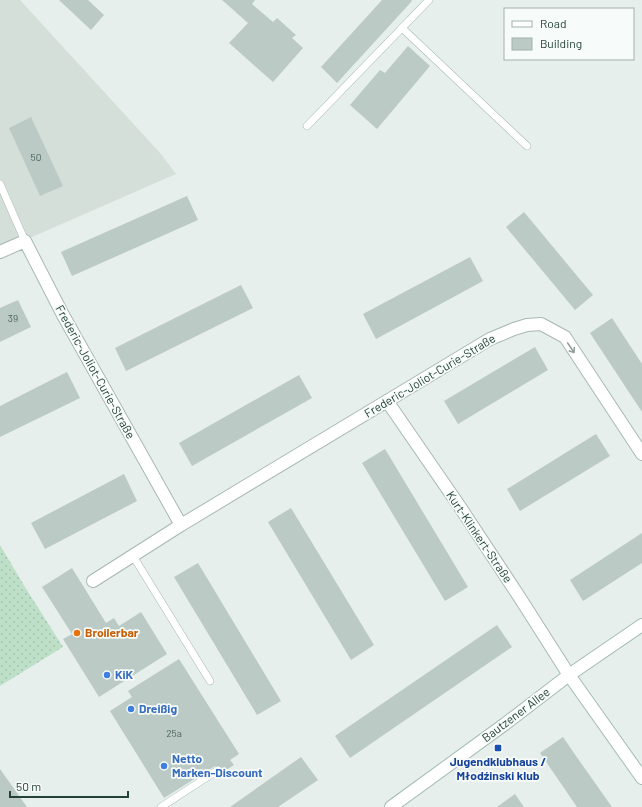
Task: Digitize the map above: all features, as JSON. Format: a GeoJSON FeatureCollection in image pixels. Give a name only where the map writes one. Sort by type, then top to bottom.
{"type":"FeatureCollection","features":[{"type":"Feature","properties":{"kind":"street"},"geometry":{"type":"LineString","coordinates":[[0,252],[25,241]]}},
{"type":"Feature","properties":{"kind":"street","name":"Frederic-Joliot-Curie-Straße"},"geometry":{"type":"LineString","coordinates":[[25,241],[63,315],[181,525]]}},
{"type":"Feature","properties":{"kind":"street","name":"Frederic-Joliot-Curie-Straße"},"geometry":{"type":"LineString","coordinates":[[94,581],[181,525],[490,339],[527,325],[541,324],[564,337],[642,454]]}},
{"type":"Feature","properties":{"kind":"street","name":"Kurt-Klinkert-Straße"},"geometry":{"type":"LineString","coordinates":[[387,402],[460,507],[570,675],[642,778]]}},
{"type":"Feature","properties":{"kind":"street","name":"Bautzener Allee"},"geometry":{"type":"LineString","coordinates":[[391,807],[570,675],[642,625]]}},
{"type":"Feature","properties":{"kind":"lane"},"geometry":{"type":"LineString","coordinates":[[307,126],[429,0]]}},
{"type":"Feature","properties":{"kind":"lane"},"geometry":{"type":"LineString","coordinates":[[402,28],[527,146]]}},
{"type":"Feature","properties":{"kind":"lane"},"geometry":{"type":"LineString","coordinates":[[0,184],[25,241]]}},
{"type":"Feature","properties":{"kind":"lane"},"geometry":{"type":"LineString","coordinates":[[133,556],[210,681]]}},
{"type":"Feature","properties":{"kind":"lane"},"geometry":{"type":"LineString","coordinates":[[161,807],[218,770]]}},
{"type":"Feature","properties":{"kind":"shaded area"},"geometry":{"type":"Polygon","coordinates":[[[0,0],[20,0],[160,153],[176,174],[0,251],[0,0]]]}},
{"type":"Feature","properties":{"kind":"green space"},"geometry":{"type":"Polygon","coordinates":[[[0,545],[63,647],[0,686],[0,545]]]}},
{"type":"Feature","properties":{"kind":"building"},"geometry":{"type":"Polygon","coordinates":[[[59,0],[88,0],[104,15],[91,30],[59,0]]]}},
{"type":"Feature","properties":{"kind":"building"},"geometry":{"type":"Polygon","coordinates":[[[222,0],[255,0],[252,4],[273,22],[277,18],[296,35],[292,38],[303,48],[273,82],[229,43],[248,23],[222,0]]]}},
{"type":"Feature","properties":{"kind":"building"},"geometry":{"type":"Polygon","coordinates":[[[382,0],[412,1],[337,83],[321,67],[382,0]]]}},
{"type":"Feature","properties":{"kind":"building"},"geometry":{"type":"Polygon","coordinates":[[[408,46],[430,66],[377,129],[350,105],[380,70],[385,73],[408,46]]]}},
{"type":"Feature","properties":{"kind":"building"},"geometry":{"type":"Polygon","coordinates":[[[31,117],[63,186],[40,196],[9,128],[31,117]]]}},
{"type":"Feature","properties":{"kind":"building"},"geometry":{"type":"Polygon","coordinates":[[[187,196],[198,220],[72,276],[61,252],[187,196]]]}},
{"type":"Feature","properties":{"kind":"building"},"geometry":{"type":"Polygon","coordinates":[[[524,212],[593,295],[575,310],[506,227],[524,212]]]}},
{"type":"Feature","properties":{"kind":"building"},"geometry":{"type":"Polygon","coordinates":[[[470,257],[483,281],[376,339],[363,314],[470,257]]]}},
{"type":"Feature","properties":{"kind":"building"},"geometry":{"type":"Polygon","coordinates":[[[241,285],[253,308],[126,371],[115,348],[241,285]]]}},
{"type":"Feature","properties":{"kind":"building"},"geometry":{"type":"Polygon","coordinates":[[[18,300],[31,327],[0,342],[0,308],[18,300]]]}},
{"type":"Feature","properties":{"kind":"building"},"geometry":{"type":"Polygon","coordinates":[[[612,318],[642,364],[642,412],[590,333],[612,318]]]}},
{"type":"Feature","properties":{"kind":"building"},"geometry":{"type":"Polygon","coordinates":[[[535,347],[548,370],[458,424],[444,401],[535,347]]]}},
{"type":"Feature","properties":{"kind":"building"},"geometry":{"type":"Polygon","coordinates":[[[67,372],[80,398],[0,437],[0,406],[67,372]]]}},
{"type":"Feature","properties":{"kind":"building"},"geometry":{"type":"Polygon","coordinates":[[[299,375],[312,398],[192,466],[179,443],[299,375]]]}},
{"type":"Feature","properties":{"kind":"building"},"geometry":{"type":"Polygon","coordinates":[[[596,434],[610,456],[520,511],[507,489],[596,434]]]}},
{"type":"Feature","properties":{"kind":"building"},"geometry":{"type":"Polygon","coordinates":[[[385,449],[468,587],[445,601],[362,463],[385,449]]]}},
{"type":"Feature","properties":{"kind":"building"},"geometry":{"type":"Polygon","coordinates":[[[124,474],[137,501],[45,549],[31,523],[124,474]]]}},
{"type":"Feature","properties":{"kind":"building"},"geometry":{"type":"Polygon","coordinates":[[[291,508],[374,645],[351,660],[268,522],[291,508]]]}},
{"type":"Feature","properties":{"kind":"building"},"geometry":{"type":"Polygon","coordinates":[[[642,533],[642,563],[583,601],[570,580],[642,533]]]}},
{"type":"Feature","properties":{"kind":"building"},"geometry":{"type":"Polygon","coordinates":[[[198,563],[281,701],[257,715],[174,577],[198,563]]]}},
{"type":"Feature","properties":{"kind":"building"},"geometry":{"type":"Polygon","coordinates":[[[72,568],[106,623],[114,618],[119,626],[141,612],[167,654],[99,697],[63,639],[72,634],[42,587],[72,568]]]}},
{"type":"Feature","properties":{"kind":"building"},"geometry":{"type":"Polygon","coordinates":[[[497,625],[512,647],[350,758],[335,736],[497,625]]]}},
{"type":"Feature","properties":{"kind":"building"},"geometry":{"type":"Polygon","coordinates":[[[179,659],[239,754],[230,760],[234,765],[220,774],[215,766],[164,798],[110,711],[132,697],[128,691],[179,659]]]}},
{"type":"Feature","properties":{"kind":"building"},"geometry":{"type":"Polygon","coordinates":[[[563,737],[612,807],[577,807],[540,753],[563,737]]]}},
{"type":"Feature","properties":{"kind":"building"},"geometry":{"type":"Polygon","coordinates":[[[301,757],[318,780],[278,807],[230,807],[301,757]]]}},
{"type":"Feature","properties":{"kind":"building"},"geometry":{"type":"Polygon","coordinates":[[[0,769],[27,807],[0,807],[0,769]]]}},
{"type":"Feature","properties":{"kind":"building"},"geometry":{"type":"Polygon","coordinates":[[[515,794],[524,807],[497,807],[515,794]]]}},
{"type":"Feature","properties":{"kind":"place","name":"Broilerbar"},"geometry":{"type":"Point","coordinates":[77,633]}},
{"type":"Feature","properties":{"kind":"place","name":"KiK"},"geometry":{"type":"Point","coordinates":[107,675]}},
{"type":"Feature","properties":{"kind":"place","name":"Dreißig"},"geometry":{"type":"Point","coordinates":[131,709]}},
{"type":"Feature","properties":{"kind":"place","name":"Jugendklubhaus / Młodźinski klub"},"geometry":{"type":"Point","coordinates":[498,748]}},
{"type":"Feature","properties":{"kind":"place","name":"Netto Marken-Discount"},"geometry":{"type":"Point","coordinates":[164,766]}}]}
